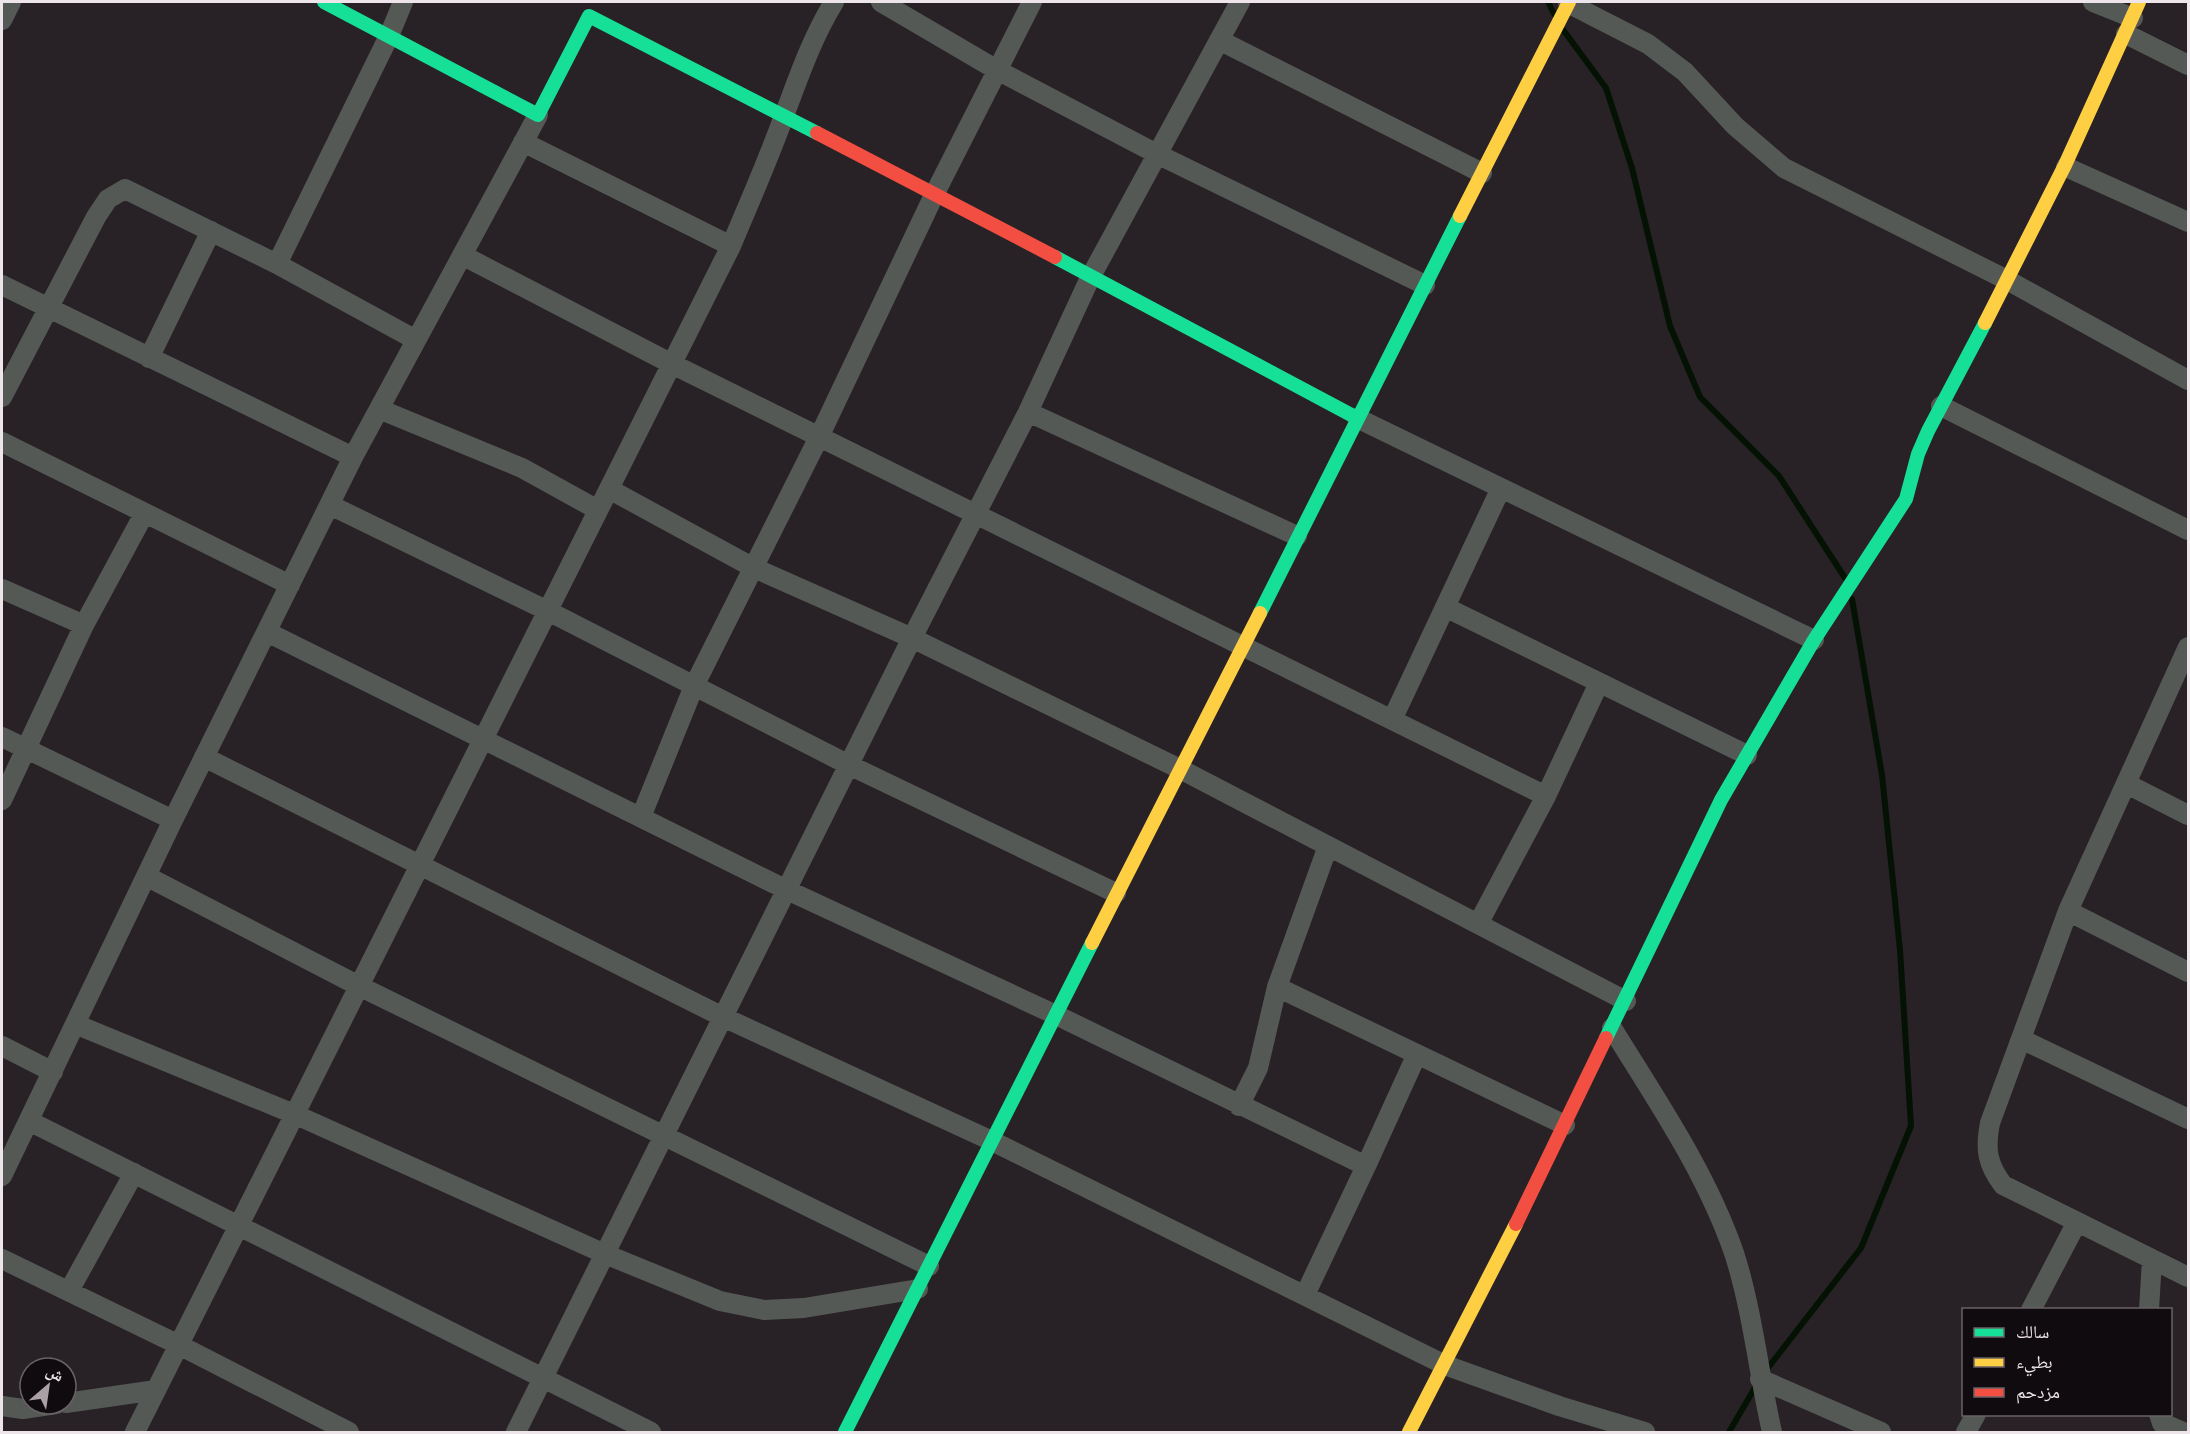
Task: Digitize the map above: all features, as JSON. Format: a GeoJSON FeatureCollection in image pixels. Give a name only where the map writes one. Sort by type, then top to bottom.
{"type":"FeatureCollection","features":[{"type":"Feature","properties":{"kind":"street"},"geometry":{"type":"LineString","coordinates":[[2,20],[11,2]]}},
{"type":"Feature","properties":{"kind":"street"},"geometry":{"type":"LineString","coordinates":[[324,2],[538,115]]}},
{"type":"Feature","properties":{"kind":"street"},"geometry":{"type":"LineString","coordinates":[[277,264],[389,36],[403,2]]}},
{"type":"Feature","properties":{"kind":"street"},"geometry":{"type":"LineString","coordinates":[[135,1432],[731,246],[784,118],[816,32],[834,2]]}},
{"type":"Feature","properties":{"kind":"street"},"geometry":{"type":"LineString","coordinates":[[881,2],[997,70],[1157,154],[1425,285]]}},
{"type":"Feature","properties":{"kind":"street"},"geometry":{"type":"LineString","coordinates":[[641,817],[694,686],[819,437],[935,193],[1032,2]]}},
{"type":"Feature","properties":{"kind":"street"},"geometry":{"type":"LineString","coordinates":[[516,1432],[912,638],[1028,412],[1090,278],[1240,2]]}},
{"type":"Feature","properties":{"kind":"street"},"geometry":{"type":"LineString","coordinates":[[845,1432],[1568,2],[1648,44],[1685,72],[1736,126],[1784,168],[2010,280],[2188,380]]}},
{"type":"Feature","properties":{"kind":"street"},"geometry":{"type":"LineString","coordinates":[[2093,2],[2133,18],[2188,65]]}},
{"type":"Feature","properties":{"kind":"street"},"geometry":{"type":"LineString","coordinates":[[2,1176],[173,820],[353,457],[524,142],[593,9],[784,118],[935,193],[1090,278],[1357,418],[1815,640]]}},
{"type":"Feature","properties":{"kind":"street"},"geometry":{"type":"LineString","coordinates":[[1409,1432],[1565,1125],[1721,800],[1815,640],[1906,499],[1918,454],[1941,406],[2010,280],[2066,166],[2133,18]]}},
{"type":"Feature","properties":{"kind":"street"},"geometry":{"type":"LineString","coordinates":[[1219,39],[1482,173]]}},
{"type":"Feature","properties":{"kind":"street"},"geometry":{"type":"LineString","coordinates":[[524,142],[731,246]]}},
{"type":"Feature","properties":{"kind":"street"},"geometry":{"type":"LineString","coordinates":[[2066,166],[2188,222]]}},
{"type":"Feature","properties":{"kind":"street"},"geometry":{"type":"LineString","coordinates":[[2,397],[96,217],[108,199],[126,189],[277,264],[416,340]]}},
{"type":"Feature","properties":{"kind":"street"},"geometry":{"type":"LineString","coordinates":[[149,358],[211,231]]}},
{"type":"Feature","properties":{"kind":"street"},"geometry":{"type":"LineString","coordinates":[[462,255],[672,364],[1546,796]]}},
{"type":"Feature","properties":{"kind":"street"},"geometry":{"type":"LineString","coordinates":[[2,285],[353,457]]}},
{"type":"Feature","properties":{"kind":"street"},"geometry":{"type":"LineString","coordinates":[[1941,406],[2188,530]]}},
{"type":"Feature","properties":{"kind":"street"},"geometry":{"type":"LineString","coordinates":[[379,409],[522,468],[598,510]]}},
{"type":"Feature","properties":{"kind":"street"},"geometry":{"type":"LineString","coordinates":[[1028,412],[1297,536]]}},
{"type":"Feature","properties":{"kind":"street"},"geometry":{"type":"LineString","coordinates":[[2,442],[290,585]]}},
{"type":"Feature","properties":{"kind":"street"},"geometry":{"type":"LineString","coordinates":[[1392,720],[1500,488]]}},
{"type":"Feature","properties":{"kind":"street"},"geometry":{"type":"LineString","coordinates":[[609,489],[754,568],[912,638],[1180,769],[1626,1001]]}},
{"type":"Feature","properties":{"kind":"street"},"geometry":{"type":"LineString","coordinates":[[330,505],[548,611],[849,765],[1116,893]]}},
{"type":"Feature","properties":{"kind":"street"},"geometry":{"type":"LineString","coordinates":[[2,801],[84,625],[144,514]]}},
{"type":"Feature","properties":{"kind":"street"},"geometry":{"type":"LineString","coordinates":[[2,589],[84,625]]}},
{"type":"Feature","properties":{"kind":"street"},"geometry":{"type":"LineString","coordinates":[[1445,607],[1747,755]]}},
{"type":"Feature","properties":{"kind":"street"},"geometry":{"type":"LineString","coordinates":[[267,632],[787,890],[1056,1015],[1366,1166]]}},
{"type":"Feature","properties":{"kind":"street"},"geometry":{"type":"LineString","coordinates":[[2187,657],[2068,911],[1990,1123],[1987,1156],[1992,1170],[2003,1185],[2188,1277]]}},
{"type":"Feature","properties":{"kind":"street"},"geometry":{"type":"LineString","coordinates":[[1478,924],[1546,796],[1599,683]]}},
{"type":"Feature","properties":{"kind":"street"},"geometry":{"type":"LineString","coordinates":[[2,737],[173,820]]}},
{"type":"Feature","properties":{"kind":"street"},"geometry":{"type":"LineString","coordinates":[[204,757],[723,1017],[992,1141],[1445,1365],[1560,1406],[1645,1432]]}},
{"type":"Feature","properties":{"kind":"street"},"geometry":{"type":"LineString","coordinates":[[2127,784],[2188,815]]}},
{"type":"Feature","properties":{"kind":"street"},"geometry":{"type":"LineString","coordinates":[[1239,1106],[1258,1068],[1277,987],[1328,846]]}},
{"type":"Feature","properties":{"kind":"street"},"geometry":{"type":"LineString","coordinates":[[146,876],[359,986],[929,1266]]}},
{"type":"Feature","properties":{"kind":"street"},"geometry":{"type":"LineString","coordinates":[[2068,911],[2188,972]]}},
{"type":"Feature","properties":{"kind":"street"},"geometry":{"type":"LineString","coordinates":[[1277,987],[1565,1125]]}},
{"type":"Feature","properties":{"kind":"street"},"geometry":{"type":"LineString","coordinates":[[75,1024],[294,1114],[701,1295],[739,1307],[764,1310],[804,1308],[918,1289]]}},
{"type":"Feature","properties":{"kind":"street"},"geometry":{"type":"LineString","coordinates":[[1612,1028],[1701,1175],[1718,1212],[1734,1255],[1772,1432]]}},
{"type":"Feature","properties":{"kind":"street"},"geometry":{"type":"LineString","coordinates":[[2021,1039],[2188,1119]]}},
{"type":"Feature","properties":{"kind":"street"},"geometry":{"type":"LineString","coordinates":[[2,1046],[53,1071]]}},
{"type":"Feature","properties":{"kind":"street"},"geometry":{"type":"LineString","coordinates":[[1305,1295],[1417,1054]]}},
{"type":"Feature","properties":{"kind":"street"},"geometry":{"type":"LineString","coordinates":[[29,1121],[651,1432]]}},
{"type":"Feature","properties":{"kind":"street"},"geometry":{"type":"LineString","coordinates":[[69,1292],[134,1173]]}},
{"type":"Feature","properties":{"kind":"street"},"geometry":{"type":"LineString","coordinates":[[2032,1308],[2077,1222]]}},
{"type":"Feature","properties":{"kind":"street"},"geometry":{"type":"LineString","coordinates":[[2,1259],[179,1345],[314,1425],[349,1432]]}},
{"type":"Feature","properties":{"kind":"street"},"geometry":{"type":"LineString","coordinates":[[2150,1308],[2152,1259]]}},
{"type":"Feature","properties":{"kind":"street"},"geometry":{"type":"LineString","coordinates":[[1760,1379],[1881,1432]]}},
{"type":"Feature","properties":{"kind":"street"},"geometry":{"type":"LineString","coordinates":[[78,1401],[156,1390]]}},
{"type":"Feature","properties":{"kind":"street"},"geometry":{"type":"LineString","coordinates":[[2,1406],[18,1408]]}},
{"type":"Feature","properties":{"kind":"street"},"geometry":{"type":"LineString","coordinates":[[1966,1432],[1975,1416]]}},
{"type":"Feature","properties":{"kind":"street"},"geometry":{"type":"LineString","coordinates":[[2146,1416],[2183,1432]]}},
{"type":"Feature","properties":{"kind":"waterway"},"geometry":{"type":"LineString","coordinates":[[1548,2],[1554,14]]}},
{"type":"Feature","properties":{"kind":"waterway"},"geometry":{"type":"LineString","coordinates":[[1564,31],[1606,88],[1632,168],[1670,326],[1700,397],[1779,476],[1845,578]]}},
{"type":"Feature","properties":{"kind":"waterway"},"geometry":{"type":"LineString","coordinates":[[1764,1373],[1861,1248],[1911,1126],[1900,950],[1882,775],[1852,599]]}},
{"type":"Feature","properties":{"kind":"waterway"},"geometry":{"type":"LineString","coordinates":[[1729,1432],[1757,1384]]}},
{"type":"Feature","properties":{"kind":"traffic: fast"},"geometry":{"type":"LineString","coordinates":[[324,2],[538,115],[589,16],[817,133]]}},
{"type":"Feature","properties":{"kind":"traffic: fast"},"geometry":{"type":"LineString","coordinates":[[1260,613],[1460,216]]}},
{"type":"Feature","properties":{"kind":"traffic: fast"},"geometry":{"type":"LineString","coordinates":[[1055,257],[1357,418]]}},
{"type":"Feature","properties":{"kind":"traffic: fast"},"geometry":{"type":"LineString","coordinates":[[1606,1038],[1721,800],[1814,640],[1906,499],[1918,454],[1928,431],[1985,323]]}},
{"type":"Feature","properties":{"kind":"traffic: fast"},"geometry":{"type":"LineString","coordinates":[[845,1432],[1092,943]]}},
{"type":"Feature","properties":{"kind":"traffic: slow"},"geometry":{"type":"LineString","coordinates":[[1460,216],[1569,2]]}},
{"type":"Feature","properties":{"kind":"traffic: slow"},"geometry":{"type":"LineString","coordinates":[[1985,323],[2065,165],[2139,2]]}},
{"type":"Feature","properties":{"kind":"traffic: slow"},"geometry":{"type":"LineString","coordinates":[[1092,943],[1260,613]]}},
{"type":"Feature","properties":{"kind":"traffic: slow"},"geometry":{"type":"LineString","coordinates":[[1409,1432],[1516,1224]]}},
{"type":"Feature","properties":{"kind":"traffic: jam"},"geometry":{"type":"LineString","coordinates":[[817,133],[1055,257]]}},
{"type":"Feature","properties":{"kind":"traffic: jam"},"geometry":{"type":"LineString","coordinates":[[1516,1224],[1606,1038]]}}]}
